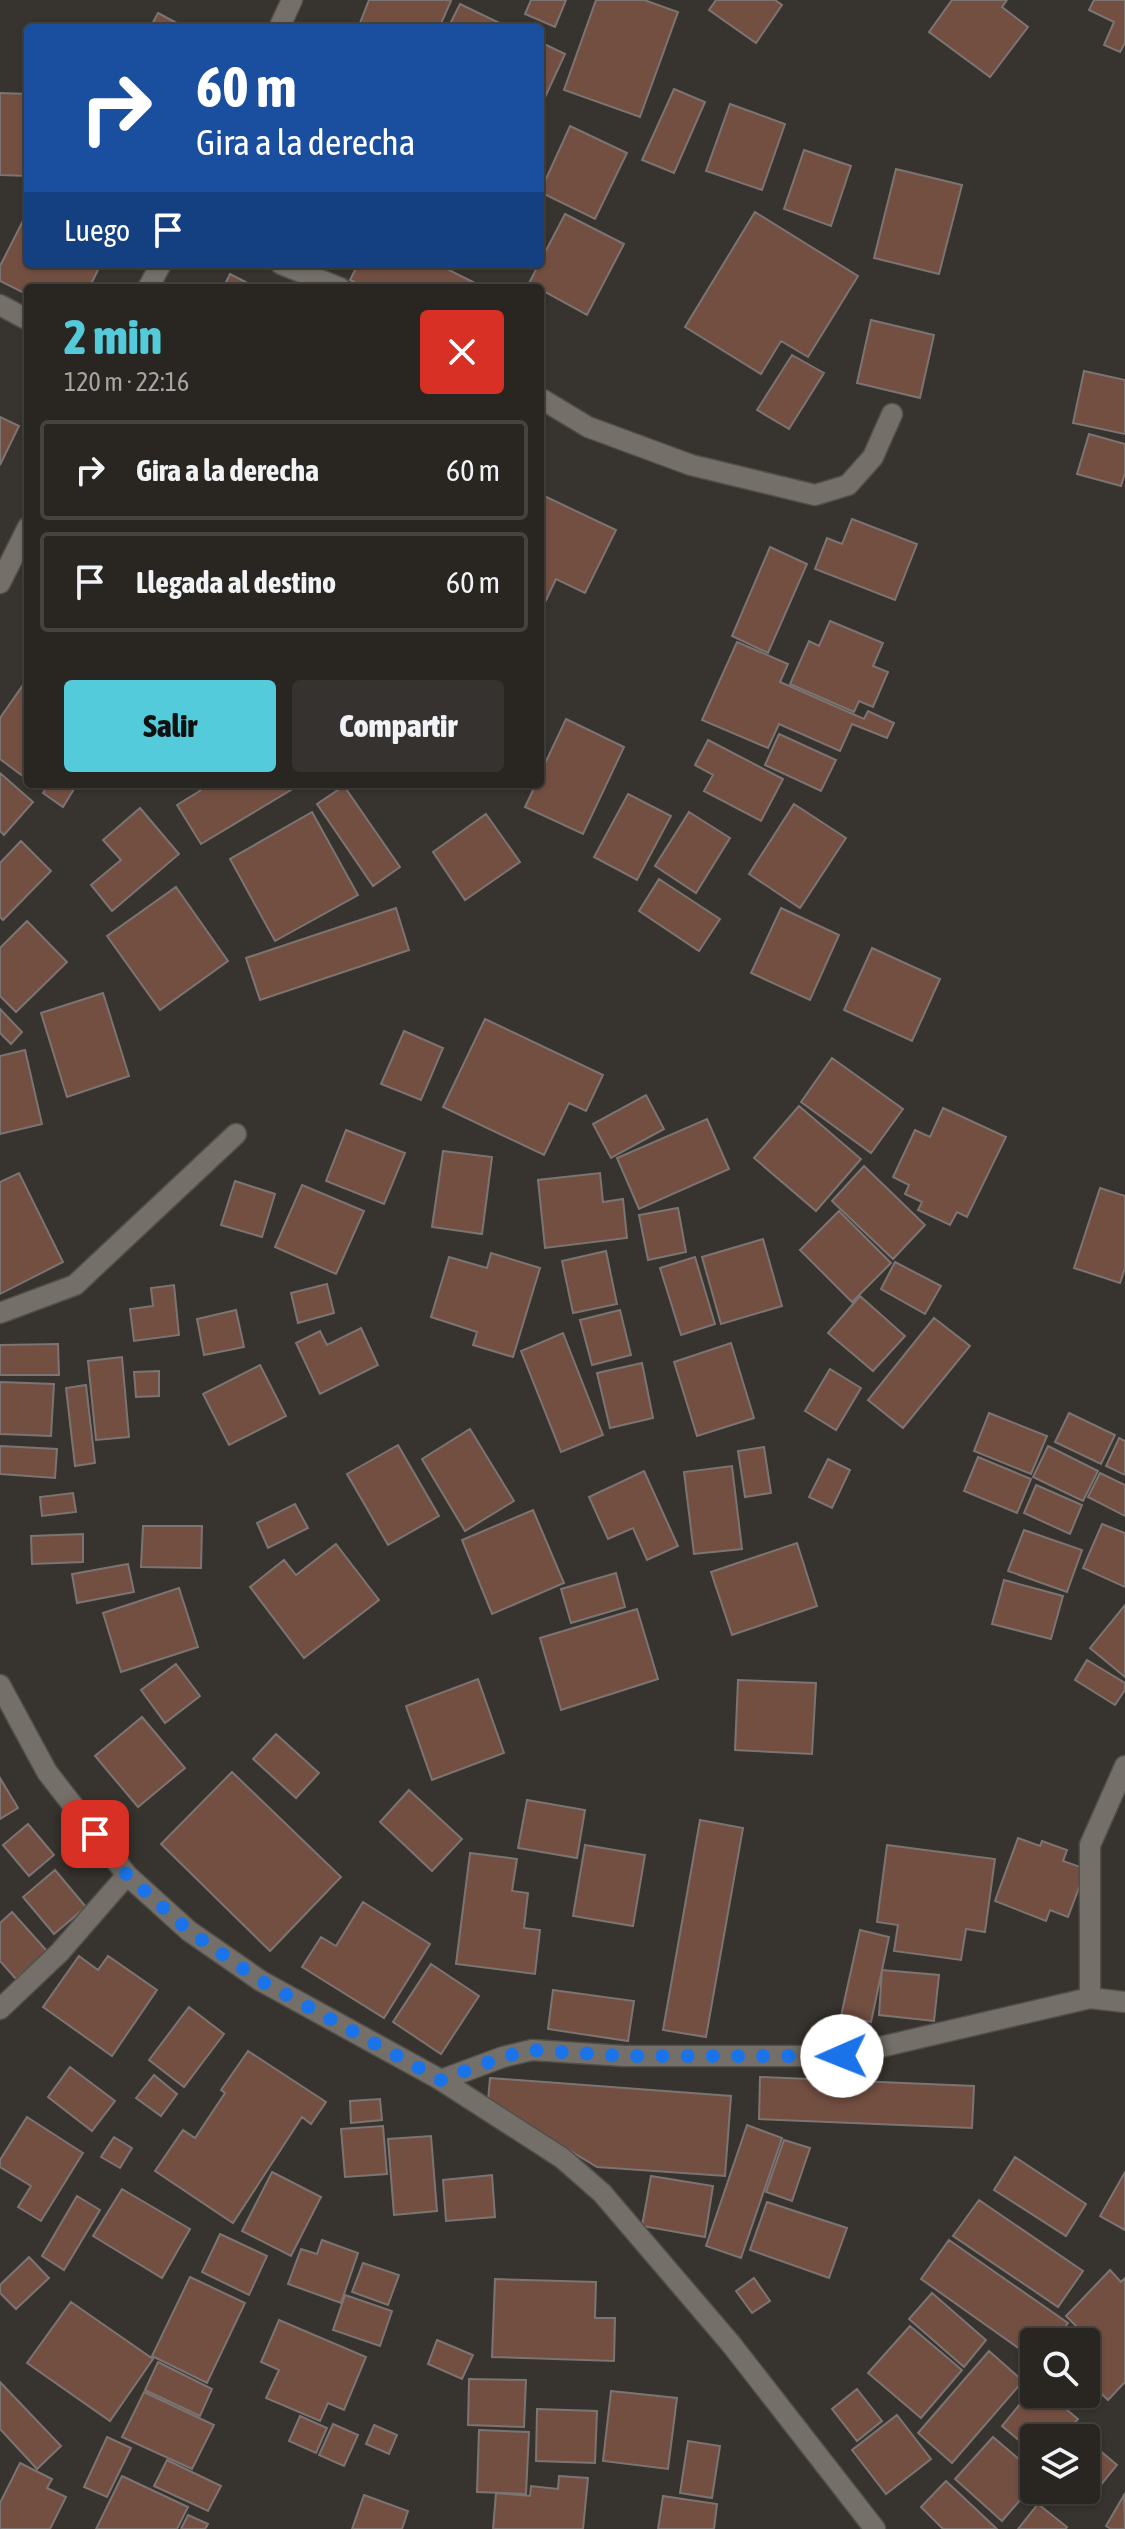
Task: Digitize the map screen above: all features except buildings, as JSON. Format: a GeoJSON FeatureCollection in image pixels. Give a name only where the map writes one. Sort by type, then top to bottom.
{"type":"FeatureCollection","features":[{"type":"Feature","properties":{"kind":"street"},"geometry":{"type":"LineString","coordinates":[[281,24],[292,0]]}},
{"type":"Feature","properties":{"kind":"street"},"geometry":{"type":"LineString","coordinates":[[291,268],[330,284]]}},
{"type":"Feature","properties":{"kind":"street"},"geometry":{"type":"LineString","coordinates":[[0,305],[24,318]]}},
{"type":"Feature","properties":{"kind":"street"},"geometry":{"type":"LineString","coordinates":[[544,400],[588,427],[691,465],[815,495],[848,485],[873,457],[892,414]]}},
{"type":"Feature","properties":{"kind":"street"},"geometry":{"type":"LineString","coordinates":[[0,583],[24,535]]}},
{"type":"Feature","properties":{"kind":"street"},"geometry":{"type":"LineString","coordinates":[[0,1313],[75,1285],[236,1134]]}},
{"type":"Feature","properties":{"kind":"street"},"geometry":{"type":"LineString","coordinates":[[0,1685],[47,1772],[127,1875],[189,1931],[261,1981],[441,2080],[562,2158],[602,2193],[731,2344],[875,2529]]}},
{"type":"Feature","properties":{"kind":"street"},"geometry":{"type":"LineString","coordinates":[[1090,1998],[1090,1845],[1125,1766]]}},
{"type":"Feature","properties":{"kind":"street"},"geometry":{"type":"LineString","coordinates":[[0,2009],[60,1952],[127,1875]]}},
{"type":"Feature","properties":{"kind":"street"},"geometry":{"type":"LineString","coordinates":[[441,2080],[503,2057],[532,2050],[624,2056],[842,2056],[1090,1998],[1125,2002]]}},
{"type":"Feature","properties":{"kind":"route"},"geometry":{"type":"LineString","coordinates":[[95,1834],[127,1875],[189,1931],[261,1981],[441,2080],[503,2057],[532,2050],[624,2056],[842,2056]]}}]}
